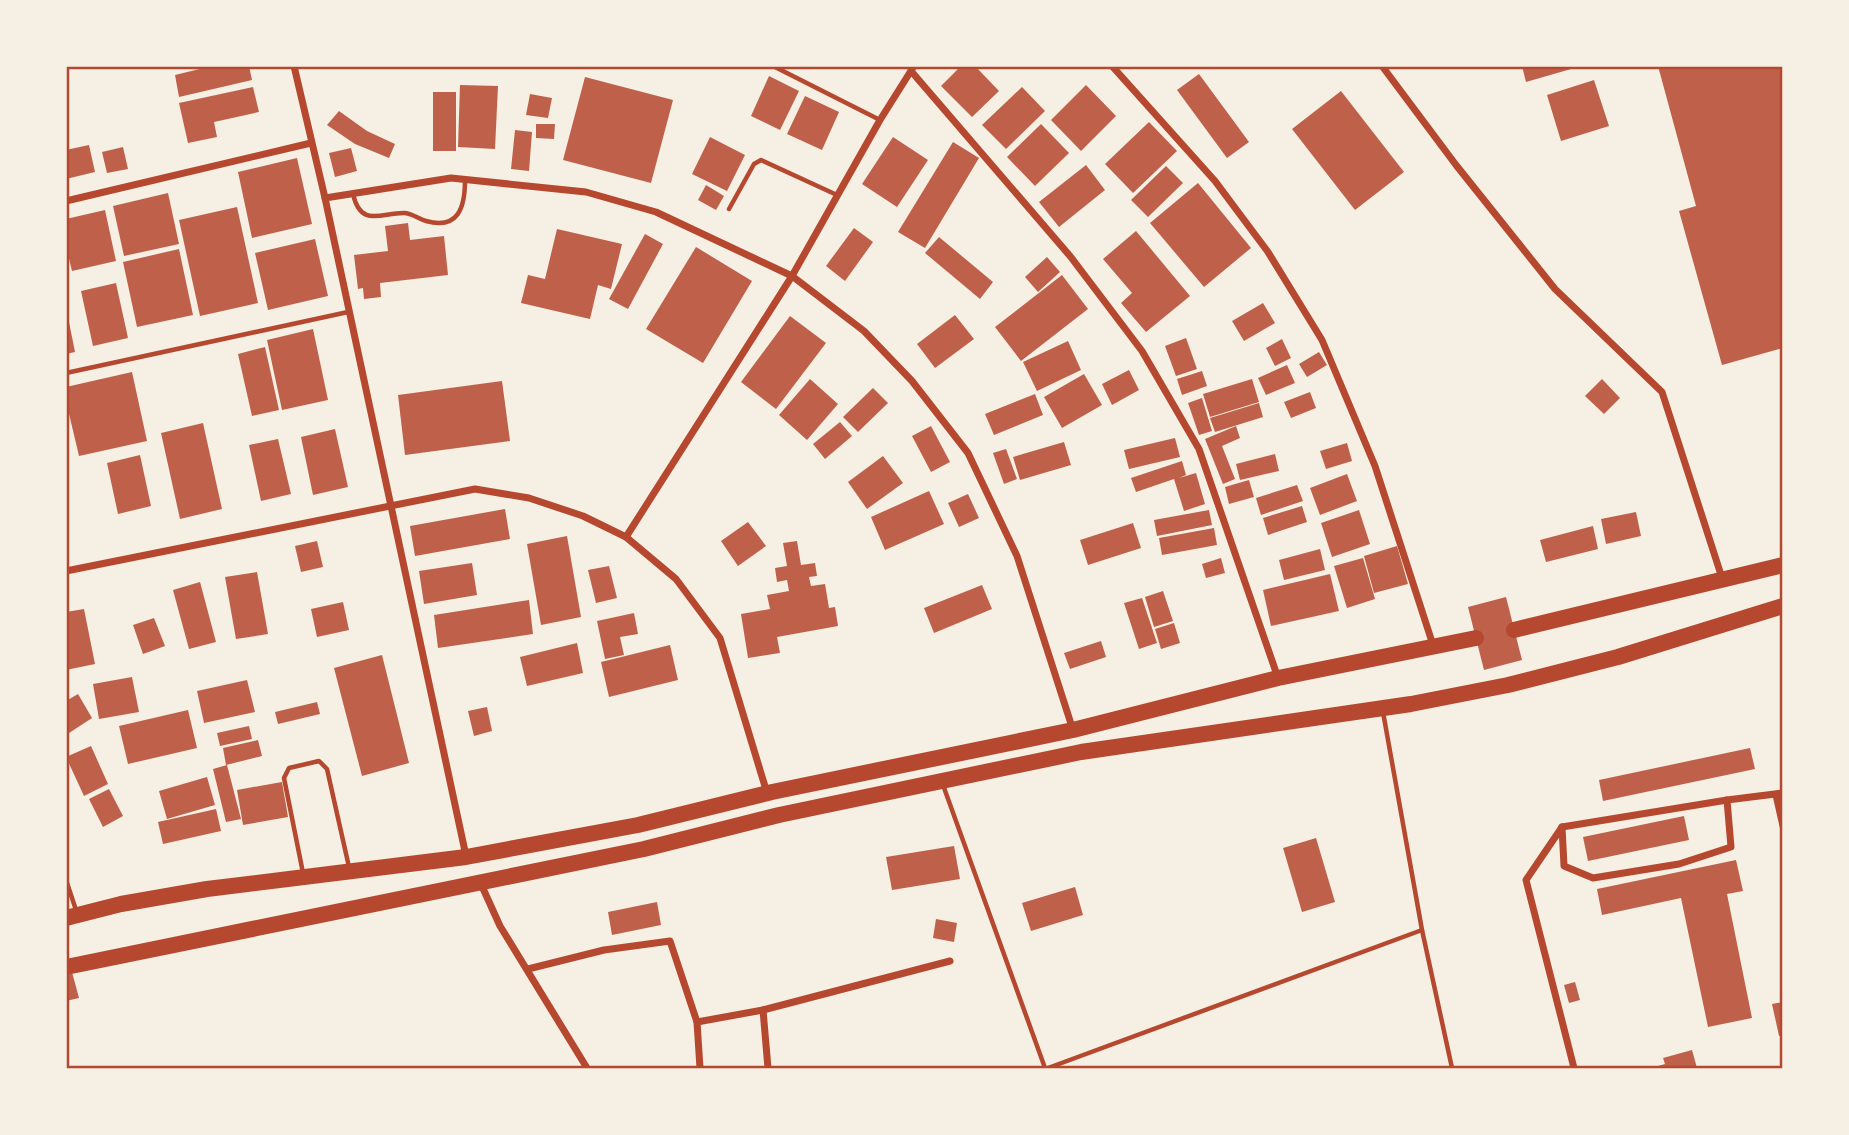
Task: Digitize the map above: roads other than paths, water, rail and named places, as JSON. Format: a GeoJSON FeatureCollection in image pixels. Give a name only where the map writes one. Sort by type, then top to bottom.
{"type":"FeatureCollection","features":[{"type":"Feature","properties":{"kind":"highway"},"geometry":{"type":"LineString","coordinates":[[1514,630],[1783,565]]}},
{"type":"Feature","properties":{"kind":"highway"},"geometry":{"type":"LineString","coordinates":[[71,966],[644,849],[779,815],[1081,752],[1382,708],[1507,685],[1593,663],[1783,606]]}},
{"type":"Feature","properties":{"kind":"highway"},"geometry":{"type":"LineString","coordinates":[[72,916],[121,904],[207,890],[466,857],[638,825],[767,793],[1073,730],[1278,678],[1476,638]]}},
{"type":"Feature","properties":{"kind":"street"},"geometry":{"type":"LineString","coordinates":[[293,66],[325,198],[466,857]]}},
{"type":"Feature","properties":{"kind":"street"},"geometry":{"type":"LineString","coordinates":[[1112,66],[1215,181],[1268,252],[1322,340],[1375,466],[1434,648]]}},
{"type":"Feature","properties":{"kind":"street"},"geometry":{"type":"LineString","coordinates":[[1382,66],[1456,165],[1555,289],[1662,392],[1723,581]]}},
{"type":"Feature","properties":{"kind":"street"},"geometry":{"type":"LineString","coordinates":[[626,537],[792,276],[880,120],[913,69],[1070,256],[1142,351],[1199,449],[1278,678]]}},
{"type":"Feature","properties":{"kind":"street"},"geometry":{"type":"LineString","coordinates":[[66,201],[311,143]]}},
{"type":"Feature","properties":{"kind":"street"},"geometry":{"type":"LineString","coordinates":[[325,198],[452,178],[586,192],[656,212],[792,276],[864,331],[912,381],[968,453],[1017,556],[1073,730]]}},
{"type":"Feature","properties":{"kind":"street"},"geometry":{"type":"LineString","coordinates":[[66,570],[475,489],[529,498],[583,516],[626,537],[677,579],[720,638],[767,793]]}},
{"type":"Feature","properties":{"kind":"street"},"geometry":{"type":"LineString","coordinates":[[1574,1069],[1526,880],[1562,827],[1779,794],[1783,826]]}},
{"type":"Feature","properties":{"kind":"street"},"geometry":{"type":"LineString","coordinates":[[1562,827],[1564,866],[1593,878],[1679,864],[1731,847],[1727,800]]}},
{"type":"Feature","properties":{"kind":"street"},"geometry":{"type":"LineString","coordinates":[[481,883],[500,926],[587,1069]]}},
{"type":"Feature","properties":{"kind":"street"},"geometry":{"type":"LineString","coordinates":[[528,970],[604,950],[670,941],[696,1022],[700,1069]]}},
{"type":"Feature","properties":{"kind":"street"},"geometry":{"type":"LineString","coordinates":[[696,1022],[763,1010],[950,961]]}},
{"type":"Feature","properties":{"kind":"street"},"geometry":{"type":"LineString","coordinates":[[763,1010],[768,1069]]}},
{"type":"Feature","properties":{"kind":"lane"},"geometry":{"type":"LineString","coordinates":[[773,66],[880,120]]}},
{"type":"Feature","properties":{"kind":"lane"},"geometry":{"type":"LineString","coordinates":[[729,209],[754,164],[761,159],[838,195]]}},
{"type":"Feature","properties":{"kind":"lane"},"geometry":{"type":"LineString","coordinates":[[352,194],[355,203],[368,216],[376,218],[404,213],[422,220],[448,223],[454,219],[464,201],[465,179]]}},
{"type":"Feature","properties":{"kind":"lane"},"geometry":{"type":"LineString","coordinates":[[66,373],[348,312]]}},
{"type":"Feature","properties":{"kind":"lane"},"geometry":{"type":"LineString","coordinates":[[1382,708],[1422,930],[1452,1069]]}},
{"type":"Feature","properties":{"kind":"lane"},"geometry":{"type":"LineString","coordinates":[[304,877],[284,778],[289,768],[319,761],[327,769],[350,872]]}},
{"type":"Feature","properties":{"kind":"lane"},"geometry":{"type":"LineString","coordinates":[[941,781],[1046,1069],[1422,930]]}},
{"type":"Feature","properties":{"kind":"lane"},"geometry":{"type":"LineString","coordinates":[[66,880],[72,916]]}}]}
